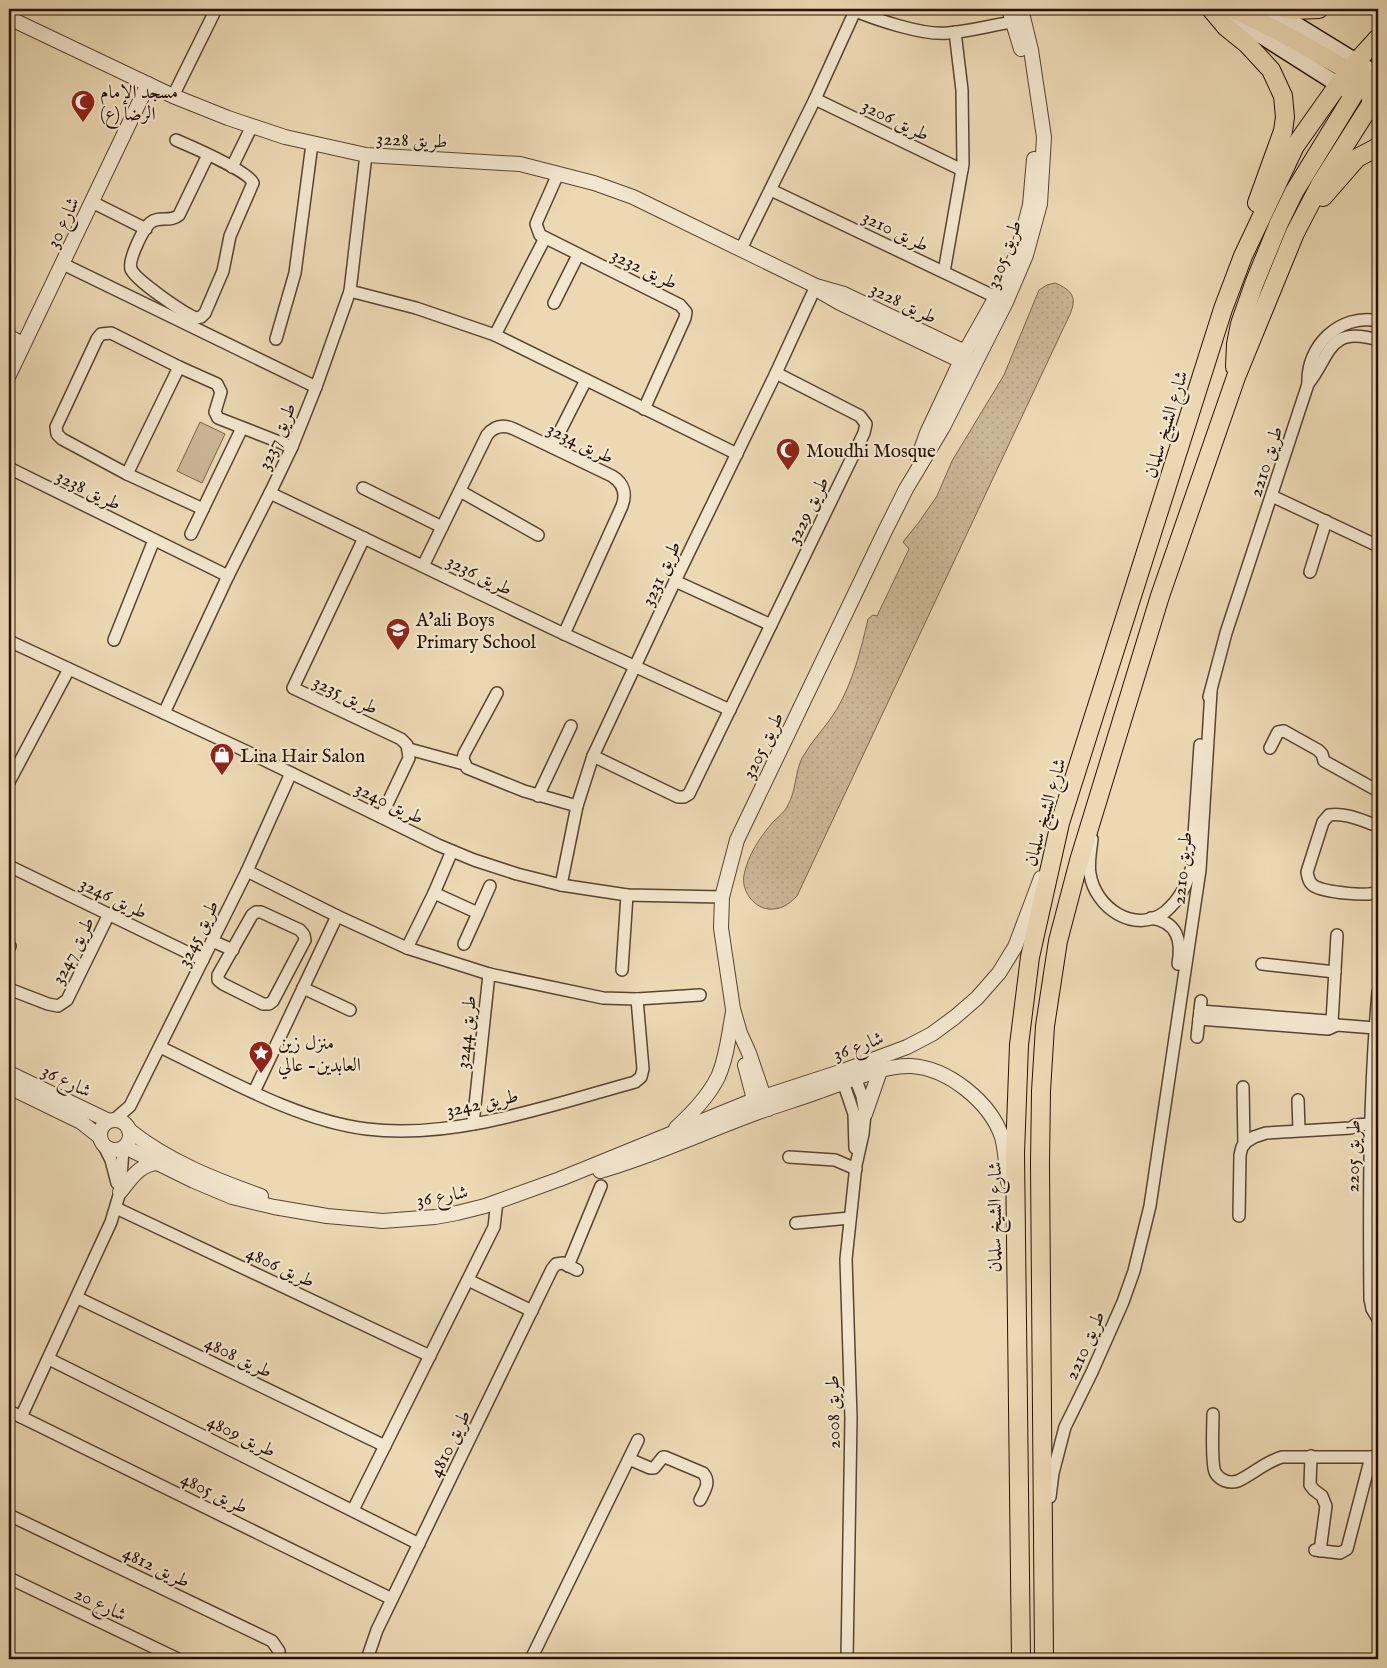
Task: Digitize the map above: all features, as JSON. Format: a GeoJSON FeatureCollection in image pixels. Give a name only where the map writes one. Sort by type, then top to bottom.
{"type":"FeatureCollection","features":[{"type":"Feature","properties":{"kind":"main road"},"geometry":{"type":"LineString","coordinates":[[1211,9],[1226,27],[1247,44],[1271,70],[1285,105],[1283,131],[1262,186],[1243,256]]}},
{"type":"Feature","properties":{"kind":"main road"},"geometry":{"type":"LineString","coordinates":[[1225,9],[1246,26],[1368,84]]}},
{"type":"Feature","properties":{"kind":"main road"},"geometry":{"type":"LineString","coordinates":[[1233,9],[1282,33],[1368,84]]}},
{"type":"Feature","properties":{"kind":"main road"},"geometry":{"type":"LineString","coordinates":[[1265,9],[1295,24],[1368,84]]}},
{"type":"Feature","properties":{"kind":"main road"},"geometry":{"type":"LineString","coordinates":[[1286,9],[1319,9]]}},
{"type":"Feature","properties":{"kind":"main road","name":"شارع الشيخ سلمان"},"geometry":{"type":"LineString","coordinates":[[1045,1659],[1040,1164],[1045,1026],[1058,941],[1078,861],[1160,596],[1236,377],[1295,233],[1368,84],[1378,38]]}},
{"type":"Feature","properties":{"kind":"main road"},"geometry":{"type":"LineString","coordinates":[[1236,377],[1235,355],[1239,329],[1266,253],[1294,192],[1368,84]]}},
{"type":"Feature","properties":{"kind":"main road","name":"شارع الشيخ سلمان"},"geometry":{"type":"LineString","coordinates":[[1021,1659],[1015,1200],[1019,1045],[1030,957],[1060,823],[1224,309],[1243,256],[1295,146],[1368,84]]}},
{"type":"Feature","properties":{"kind":"main road"},"geometry":{"type":"LineString","coordinates":[[1295,233],[1349,165],[1366,152],[1378,147]]}},
{"type":"Feature","properties":{"kind":"street"},"geometry":{"type":"LineString","coordinates":[[173,96],[216,9]]}},
{"type":"Feature","properties":{"kind":"street"},"geometry":{"type":"LineString","coordinates":[[741,249],[816,99],[853,10],[913,30],[932,34],[955,32],[1017,15]]}},
{"type":"Feature","properties":{"kind":"street","name":"طريق 3205"},"geometry":{"type":"LineString","coordinates":[[761,1105],[749,1052],[740,1033],[733,1009],[721,928],[722,897],[737,840],[906,490],[943,427],[980,352],[1001,299],[1030,205],[1035,142],[1028,81],[1017,15]]}},
{"type":"Feature","properties":{"kind":"street","name":"طريق 3228"},"geometry":{"type":"LineString","coordinates":[[9,18],[173,96],[252,126],[312,144],[366,155],[520,164],[594,183],[633,198],[816,286],[844,294],[965,358]]}},
{"type":"Feature","properties":{"kind":"street"},"geometry":{"type":"LineString","coordinates":[[944,272],[962,170],[962,90],[955,32]]}},
{"type":"Feature","properties":{"kind":"street","name":"شارع 30"},"geometry":{"type":"LineString","coordinates":[[9,375],[148,84]]}},
{"type":"Feature","properties":{"kind":"street","name":"طريق 3206"},"geometry":{"type":"LineString","coordinates":[[816,99],[962,170]]}},
{"type":"Feature","properties":{"kind":"street"},"geometry":{"type":"LineString","coordinates":[[232,167],[252,126]]}},
{"type":"Feature","properties":{"kind":"street"},"geometry":{"type":"LineString","coordinates":[[176,140],[208,155],[232,167],[250,177],[253,182],[230,236],[223,271],[205,313],[201,317],[194,317],[160,295],[132,271],[131,260],[146,229],[154,221],[158,219],[172,220],[179,215],[208,155]]}},
{"type":"Feature","properties":{"kind":"street"},"geometry":{"type":"LineString","coordinates":[[276,339],[295,273],[312,144]]}},
{"type":"Feature","properties":{"kind":"street","name":"طريق 3237"},"geometry":{"type":"LineString","coordinates":[[164,713],[228,576],[292,447],[316,387],[350,291],[366,155]]}},
{"type":"Feature","properties":{"kind":"street"},"geometry":{"type":"LineString","coordinates":[[495,335],[545,238],[538,230],[538,219],[558,174]]}},
{"type":"Feature","properties":{"kind":"street","name":"طريق 3210"},"geometry":{"type":"LineString","coordinates":[[772,190],[1001,299]]}},
{"type":"Feature","properties":{"kind":"street"},"geometry":{"type":"LineString","coordinates":[[92,202],[146,229]]}},
{"type":"Feature","properties":{"kind":"street","name":"طريق 3232"},"geometry":{"type":"LineString","coordinates":[[545,238],[685,309],[685,318],[644,409]]}},
{"type":"Feature","properties":{"kind":"street"},"geometry":{"type":"LineString","coordinates":[[554,304],[578,255]]}},
{"type":"Feature","properties":{"kind":"street"},"geometry":{"type":"LineString","coordinates":[[63,264],[316,387]]}},
{"type":"Feature","properties":{"kind":"street","name":"طريق 3231"},"geometry":{"type":"LineString","coordinates":[[561,885],[577,806],[594,756],[675,581],[816,286]]}},
{"type":"Feature","properties":{"kind":"street"},"geometry":{"type":"LineString","coordinates":[[350,291],[416,308],[495,335],[737,454]]}},
{"type":"Feature","properties":{"kind":"street","name":"طريق 3205"},"geometry":{"type":"LineString","coordinates":[[906,490],[926,433],[965,358],[1001,299]]}},
{"type":"Feature","properties":{"kind":"street"},"geometry":{"type":"LineString","coordinates":[[1308,384],[1311,359],[1317,347],[1326,336],[1340,326],[1350,322],[1361,320],[1378,321]]}},
{"type":"Feature","properties":{"kind":"street"},"geometry":{"type":"LineString","coordinates":[[203,509],[127,474],[62,439],[57,434],[56,427],[97,339],[104,333],[111,333],[179,368],[217,384],[221,392],[215,410],[216,416],[292,447]]}},
{"type":"Feature","properties":{"kind":"street"},"geometry":{"type":"LineString","coordinates":[[1308,384],[1328,350],[1338,341],[1358,336],[1378,340]]}},
{"type":"Feature","properties":{"kind":"street"},"geometry":{"type":"LineString","coordinates":[[9,337],[23,344]]}},
{"type":"Feature","properties":{"kind":"street"},"geometry":{"type":"LineString","coordinates":[[960,392],[965,358],[975,358],[980,352]]}},
{"type":"Feature","properties":{"kind":"street"},"geometry":{"type":"LineString","coordinates":[[127,474],[179,368]]}},
{"type":"Feature","properties":{"kind":"street","name":"طريق 3229"},"geometry":{"type":"LineString","coordinates":[[594,756],[678,797],[684,797],[689,794],[866,427],[865,421],[860,416],[776,373]]}},
{"type":"Feature","properties":{"kind":"street"},"geometry":{"type":"LineString","coordinates":[[552,447],[586,380]]}},
{"type":"Feature","properties":{"kind":"street","name":"طريق 2210"},"geometry":{"type":"LineString","coordinates":[[1151,918],[1163,913],[1177,900],[1187,883],[1192,866],[1200,746],[1211,691],[1226,633],[1308,384]]}},
{"type":"Feature","properties":{"kind":"street","name":"طريق 3234"},"geometry":{"type":"LineString","coordinates":[[423,566],[487,436],[494,428],[499,426],[509,427],[552,447],[612,476],[620,484],[624,494],[622,506],[564,634]]}},
{"type":"Feature","properties":{"kind":"street"},"geometry":{"type":"LineString","coordinates":[[191,534],[242,428]]}},
{"type":"Feature","properties":{"kind":"street","name":"طريق 3238"},"geometry":{"type":"LineString","coordinates":[[9,468],[228,576]]}},
{"type":"Feature","properties":{"kind":"street"},"geometry":{"type":"LineString","coordinates":[[364,488],[442,527]]}},
{"type":"Feature","properties":{"kind":"street"},"geometry":{"type":"LineString","coordinates":[[460,491],[538,535]]}},
{"type":"Feature","properties":{"kind":"street","name":"طريق 3236"},"geometry":{"type":"LineString","coordinates":[[270,493],[564,634],[730,710]]}},
{"type":"Feature","properties":{"kind":"street"},"geometry":{"type":"LineString","coordinates":[[1272,496],[1378,546]]}},
{"type":"Feature","properties":{"kind":"street"},"geometry":{"type":"LineString","coordinates":[[1310,572],[1326,521]]}},
{"type":"Feature","properties":{"kind":"street","name":"طريق 3235"},"geometry":{"type":"LineString","coordinates":[[364,538],[293,688],[401,739],[409,750]]}},
{"type":"Feature","properties":{"kind":"street"},"geometry":{"type":"LineString","coordinates":[[114,640],[154,540]]}},
{"type":"Feature","properties":{"kind":"street"},"geometry":{"type":"LineString","coordinates":[[675,581],[771,625]]}},
{"type":"Feature","properties":{"kind":"street","name":"طريق 3240"},"geometry":{"type":"LineString","coordinates":[[9,641],[291,773],[452,851],[495,867],[561,885],[627,895],[722,897]]}},
{"type":"Feature","properties":{"kind":"street"},"geometry":{"type":"LineString","coordinates":[[9,782],[13,763],[69,669]]}},
{"type":"Feature","properties":{"kind":"street","name":"طريق 2210"},"geometry":{"type":"LineString","coordinates":[[1045,1659],[1050,1626],[1050,1488],[1053,1473],[1065,1427],[1106,1341],[1134,1271],[1150,1206],[1200,870],[1211,691]]}},
{"type":"Feature","properties":{"kind":"street"},"geometry":{"type":"LineString","coordinates":[[464,764],[464,754],[497,693]]}},
{"type":"Feature","properties":{"kind":"street"},"geometry":{"type":"LineString","coordinates":[[538,796],[571,726]]}},
{"type":"Feature","properties":{"kind":"street"},"geometry":{"type":"LineString","coordinates":[[1270,748],[1278,732],[1284,731],[1318,750],[1322,754],[1324,761],[1378,791]]}},
{"type":"Feature","properties":{"kind":"street"},"geometry":{"type":"LineString","coordinates":[[381,817],[409,758],[409,750],[464,764],[472,771],[538,796],[577,806]]}},
{"type":"Feature","properties":{"kind":"street","name":"طريق 3245"},"geometry":{"type":"LineString","coordinates":[[112,1121],[130,1106],[247,871],[291,773]]}},
{"type":"Feature","properties":{"kind":"street","name":"طريق 2210"},"geometry":{"type":"LineString","coordinates":[[1098,795],[1089,864],[1095,892],[1100,900],[1114,913],[1132,919],[1151,918],[1162,921],[1177,935],[1180,946],[1169,1026],[1173,1047]]}},
{"type":"Feature","properties":{"kind":"street"},"geometry":{"type":"LineString","coordinates":[[1378,826],[1344,815],[1330,814],[1323,822],[1307,872],[1311,884],[1319,888],[1369,895],[1378,892]]}},
{"type":"Feature","properties":{"kind":"street","name":"شارع 36"},"geometry":{"type":"LineString","coordinates":[[124,1148],[232,1197],[274,1207],[327,1216],[370,1220],[410,1220],[457,1213],[498,1201],[560,1179],[668,1134],[848,1075],[932,1034],[977,998],[999,973],[1015,947],[1060,823]]}},
{"type":"Feature","properties":{"kind":"street"},"geometry":{"type":"LineString","coordinates":[[407,948],[452,851]]}},
{"type":"Feature","properties":{"kind":"street","name":"طريق 3246"},"geometry":{"type":"LineString","coordinates":[[9,866],[203,960]]}},
{"type":"Feature","properties":{"kind":"street"},"geometry":{"type":"LineString","coordinates":[[247,871],[337,916],[407,948],[489,974],[603,998],[637,999],[700,995]]}},
{"type":"Feature","properties":{"kind":"street"},"geometry":{"type":"LineString","coordinates":[[464,944],[490,886]]}},
{"type":"Feature","properties":{"kind":"street"},"geometry":{"type":"LineString","coordinates":[[434,893],[478,913]]}},
{"type":"Feature","properties":{"kind":"street"},"geometry":{"type":"LineString","coordinates":[[622,970],[627,895]]}},
{"type":"Feature","properties":{"kind":"street"},"geometry":{"type":"LineString","coordinates":[[256,912],[261,912],[300,930],[305,940],[273,1001],[269,1004],[263,1004],[222,984],[218,980],[218,975],[233,950],[252,915],[256,912]]}},
{"type":"Feature","properties":{"kind":"street","name":"طريق 3247"},"geometry":{"type":"LineString","coordinates":[[9,989],[58,1006],[67,1000],[109,914]]}},
{"type":"Feature","properties":{"kind":"street"},"geometry":{"type":"LineString","coordinates":[[254,1092],[337,916]]}},
{"type":"Feature","properties":{"kind":"street"},"geometry":{"type":"LineString","coordinates":[[1334,1024],[1337,935]]}},
{"type":"Feature","properties":{"kind":"street"},"geometry":{"type":"LineString","coordinates":[[212,941],[233,950]]}},
{"type":"Feature","properties":{"kind":"street"},"geometry":{"type":"LineString","coordinates":[[1262,964],[1335,972]]}},
{"type":"Feature","properties":{"kind":"street","name":"طريق 3244"},"geometry":{"type":"LineString","coordinates":[[474,1124],[489,974]]}},
{"type":"Feature","properties":{"kind":"street"},"geometry":{"type":"LineString","coordinates":[[303,988],[350,1010]]}},
{"type":"Feature","properties":{"kind":"street","name":"طريق 2205"},"geometry":{"type":"LineString","coordinates":[[1378,992],[1370,1127],[1370,1298],[1372,1309],[1378,1319]]}},
{"type":"Feature","properties":{"kind":"street","name":"طريق 3242"},"geometry":{"type":"LineString","coordinates":[[160,1047],[254,1092],[330,1122],[367,1129],[408,1131],[450,1128],[498,1119],[635,1082],[641,1077],[643,1069],[637,999]]}},
{"type":"Feature","properties":{"kind":"street"},"geometry":{"type":"LineString","coordinates":[[668,1134],[688,1117],[706,1096],[718,1077],[724,1060],[733,1009]]}},
{"type":"Feature","properties":{"kind":"street"},"geometry":{"type":"LineString","coordinates":[[1197,1036],[1200,1010],[1229,1018],[1294,1023],[1328,1029],[1334,1024],[1375,1028]]}},
{"type":"Feature","properties":{"kind":"street","name":"شارع 36"},"geometry":{"type":"LineString","coordinates":[[848,1075],[902,1066],[913,1066],[936,1072],[967,1090],[984,1105],[997,1125],[1004,1147],[1009,1187],[1015,1200]]}},
{"type":"Feature","properties":{"kind":"street"},"geometry":{"type":"LineString","coordinates":[[865,1114],[880,1071]]}},
{"type":"Feature","properties":{"kind":"street","name":"شارع 36"},"geometry":{"type":"LineString","coordinates":[[9,1073],[112,1121]]}},
{"type":"Feature","properties":{"kind":"street","name":"طريق 2008"},"geometry":{"type":"LineString","coordinates":[[848,1075],[862,1096],[865,1114],[856,1167],[846,1259],[850,1418],[848,1659]]}},
{"type":"Feature","properties":{"kind":"street","name":"طريق 2008"},"geometry":{"type":"LineString","coordinates":[[848,1075],[854,1114],[856,1167]]}},
{"type":"Feature","properties":{"kind":"street","name":"شارع 36"},"geometry":{"type":"LineString","coordinates":[[9,1087],[81,1122],[102,1142]]}},
{"type":"Feature","properties":{"kind":"street"},"geometry":{"type":"LineString","coordinates":[[1239,1216],[1240,1155],[1244,1145],[1243,1087]]}},
{"type":"Feature","properties":{"kind":"street"},"geometry":{"type":"LineString","coordinates":[[1298,1100],[1300,1130]]}},
{"type":"Feature","properties":{"kind":"street","name":"شارع 36"},"geometry":{"type":"LineString","coordinates":[[560,1179],[600,1171],[640,1159],[761,1105]]}},
{"type":"Feature","properties":{"kind":"street","name":"طريق 3245"},"geometry":{"type":"LineString","coordinates":[[129,1129],[130,1106]]}},
{"type":"Feature","properties":{"kind":"street"},"geometry":{"type":"LineString","coordinates":[[22,1417],[78,1298],[116,1208],[120,1192],[124,1148],[130,1140],[129,1129],[122,1122],[112,1121],[102,1128],[102,1142],[113,1168],[120,1192]]}},
{"type":"Feature","properties":{"kind":"street"},"geometry":{"type":"LineString","coordinates":[[1244,1145],[1254,1137],[1266,1133],[1352,1128],[1358,1131],[1370,1127]]}},
{"type":"Feature","properties":{"kind":"street","name":"شارع 36"},"geometry":{"type":"LineString","coordinates":[[129,1129],[144,1142],[168,1156],[235,1187],[274,1201],[327,1216]]}},
{"type":"Feature","properties":{"kind":"street"},"geometry":{"type":"LineString","coordinates":[[102,1142],[113,1150],[124,1148]]}},
{"type":"Feature","properties":{"kind":"street"},"geometry":{"type":"LineString","coordinates":[[789,1157],[835,1160],[856,1167]]}},
{"type":"Feature","properties":{"kind":"street"},"geometry":{"type":"LineString","coordinates":[[120,1192],[138,1170],[148,1164],[158,1163]]}},
{"type":"Feature","properties":{"kind":"street","name":"طريق 4810"},"geometry":{"type":"LineString","coordinates":[[367,1659],[377,1630],[554,1266],[560,1263],[573,1268],[601,1186]]}},
{"type":"Feature","properties":{"kind":"street"},"geometry":{"type":"LineString","coordinates":[[353,1510],[494,1227],[498,1201]]}},
{"type":"Feature","properties":{"kind":"street","name":"طريق 4806"},"geometry":{"type":"LineString","coordinates":[[116,1208],[430,1356]]}},
{"type":"Feature","properties":{"kind":"street"},"geometry":{"type":"LineString","coordinates":[[796,1222],[850,1218]]}},
{"type":"Feature","properties":{"kind":"street"},"geometry":{"type":"LineString","coordinates":[[468,1280],[532,1310]]}},
{"type":"Feature","properties":{"kind":"street","name":"طريق 4808"},"geometry":{"type":"LineString","coordinates":[[78,1298],[385,1446]]}},
{"type":"Feature","properties":{"kind":"street","name":"طريق 4809"},"geometry":{"type":"LineString","coordinates":[[49,1359],[419,1544]]}},
{"type":"Feature","properties":{"kind":"street","name":"طريق 4805"},"geometry":{"type":"LineString","coordinates":[[9,1411],[392,1599]]}},
{"type":"Feature","properties":{"kind":"street"},"geometry":{"type":"LineString","coordinates":[[1213,1414],[1215,1472],[1222,1480],[1228,1482],[1238,1481],[1274,1459],[1288,1456],[1311,1456],[1375,1457],[1347,1549],[1340,1553],[1317,1550],[1326,1506],[1322,1496],[1310,1485],[1311,1456]]}},
{"type":"Feature","properties":{"kind":"street"},"geometry":{"type":"LineString","coordinates":[[531,1659],[638,1440]]}},
{"type":"Feature","properties":{"kind":"street"},"geometry":{"type":"LineString","coordinates":[[629,1459],[654,1468],[660,1459],[665,1456],[703,1473],[708,1483],[700,1500]]}},
{"type":"Feature","properties":{"kind":"street","name":"طريق 4812"},"geometry":{"type":"LineString","coordinates":[[9,1514],[272,1641],[278,1651],[278,1659]]}},
{"type":"Feature","properties":{"kind":"street","name":"شارع 20"},"geometry":{"type":"LineString","coordinates":[[9,1578],[178,1659]]}},
{"type":"Feature","properties":{"kind":"shaded area"},"geometry":{"type":"Polygon","coordinates":[[[1055,283],[1064,287],[1072,297],[1072,308],[1067,321],[797,896],[781,908],[763,908],[749,897],[744,886],[744,875],[752,853],[773,822],[787,808],[793,794],[802,758],[843,698],[856,665],[868,619],[873,615],[877,616],[909,549],[903,542],[937,496],[952,461],[1004,375],[1039,290],[1055,283]]]}},
{"type":"Feature","properties":{"kind":"shaded area"},"geometry":{"type":"Polygon","coordinates":[[[200,422],[225,434],[202,483],[177,471],[200,422]]]}},
{"type":"Feature","properties":{"kind":"place","name":"مسجد الإمام الرضا (ع)"},"geometry":{"type":"Point","coordinates":[83,123]}},
{"type":"Feature","properties":{"kind":"place","name":"Moudhi Mosque"},"geometry":{"type":"Point","coordinates":[788,471]}},
{"type":"Feature","properties":{"kind":"place","name":"A'ali Boys Primary School"},"geometry":{"type":"Point","coordinates":[398,651]}},
{"type":"Feature","properties":{"kind":"place","name":"Lina Hair Salon"},"geometry":{"type":"Point","coordinates":[222,776]}},
{"type":"Feature","properties":{"kind":"place","name":"منزل زين العابدين- عالي"},"geometry":{"type":"Point","coordinates":[261,1074]}}]}
